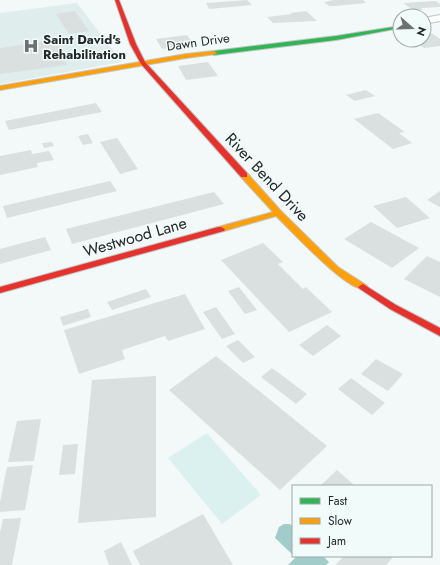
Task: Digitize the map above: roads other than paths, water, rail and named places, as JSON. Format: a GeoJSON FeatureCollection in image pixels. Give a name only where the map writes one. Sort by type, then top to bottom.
{"type":"FeatureCollection","features":[{"type":"Feature","properties":{"kind":"street","name":"River Bend Drive"},"geometry":{"type":"LineString","coordinates":[[118,0],[133,44],[143,63],[278,213],[335,269],[393,307],[440,332]]}},
{"type":"Feature","properties":{"kind":"street","name":"Dawn Drive"},"geometry":{"type":"LineString","coordinates":[[0,88],[143,63],[222,51],[336,38],[392,28]]}},
{"type":"Feature","properties":{"kind":"street","name":"Westwood Lane"},"geometry":{"type":"LineString","coordinates":[[0,290],[278,213]]}},
{"type":"Feature","properties":{"kind":"water"},"geometry":{"type":"Polygon","coordinates":[[[284,524],[290,524],[292,526],[292,554],[275,538],[279,527],[284,524]]]}},
{"type":"Feature","properties":{"kind":"water"},"geometry":{"type":"Polygon","coordinates":[[[324,557],[329,562],[326,565],[288,565],[295,558],[324,557]]]}},
{"type":"Feature","properties":{"kind":"place","name":"Saint David's Rehabilitation"},"geometry":{"type":"Point","coordinates":[31,46]}}]}
